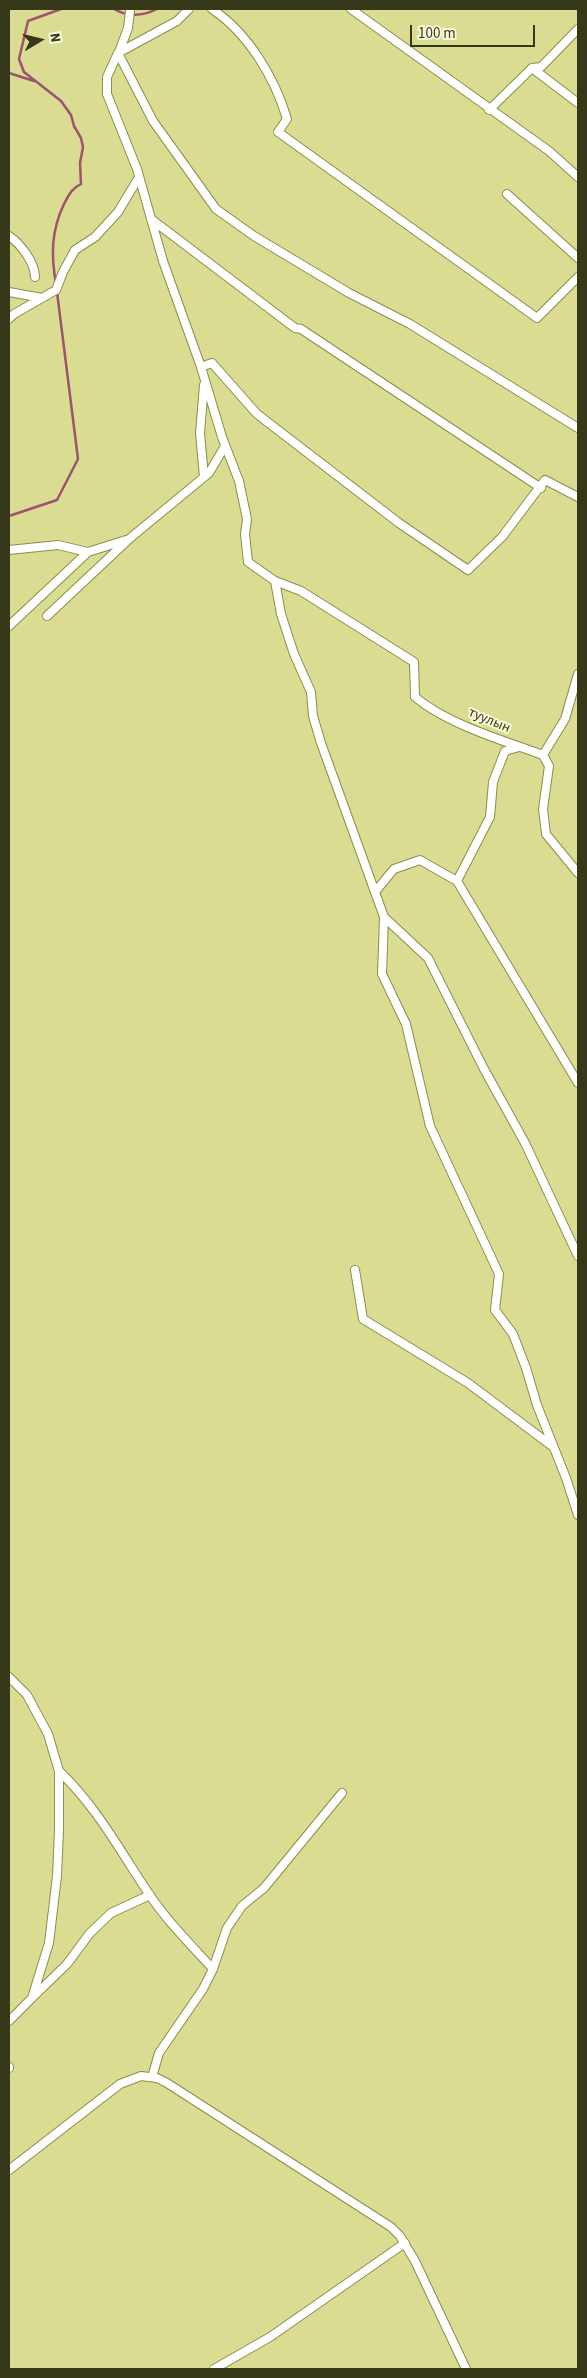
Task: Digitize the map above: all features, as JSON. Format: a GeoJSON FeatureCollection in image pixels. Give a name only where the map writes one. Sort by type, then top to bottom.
{"type":"FeatureCollection","features":[{"type":"Feature","properties":{"kind":"street"},"geometry":{"type":"LineString","coordinates":[[119,53],[177,21],[189,9]]}},
{"type":"Feature","properties":{"kind":"street"},"geometry":{"type":"LineString","coordinates":[[212,9],[237,31],[255,54],[282,102],[286,119],[278,132],[537,318],[578,278]]}},
{"type":"Feature","properties":{"kind":"street"},"geometry":{"type":"LineString","coordinates":[[351,9],[489,110],[549,151],[578,176]]}},
{"type":"Feature","properties":{"kind":"street"},"geometry":{"type":"LineString","coordinates":[[130,15],[126,35],[107,77],[108,94],[139,178],[175,296],[201,368],[225,446],[239,481],[247,519],[245,534],[248,562],[275,581],[281,614],[294,654],[311,692],[313,716],[321,743],[384,918],[382,974],[406,1024],[430,1126],[499,1274],[495,1310],[513,1334],[578,1515]]}},
{"type":"Feature","properties":{"kind":"street"},"geometry":{"type":"LineString","coordinates":[[489,110],[532,68],[541,67],[578,29]]}},
{"type":"Feature","properties":{"kind":"street"},"geometry":{"type":"LineString","coordinates":[[119,53],[154,121],[216,209],[263,241],[349,294],[410,324],[578,428]]}},
{"type":"Feature","properties":{"kind":"street"},"geometry":{"type":"LineString","coordinates":[[532,68],[578,103]]}},
{"type":"Feature","properties":{"kind":"street"},"geometry":{"type":"LineString","coordinates":[[9,320],[14,314],[56,290],[75,250],[95,237],[118,212],[139,178]]}},
{"type":"Feature","properties":{"kind":"street"},"geometry":{"type":"LineString","coordinates":[[507,194],[578,258]]}},
{"type":"Feature","properties":{"kind":"street"},"geometry":{"type":"LineString","coordinates":[[151,219],[295,328],[301,328],[540,488]]}},
{"type":"Feature","properties":{"kind":"street"},"geometry":{"type":"LineString","coordinates":[[9,236],[23,250],[35,270],[35,277]]}},
{"type":"Feature","properties":{"kind":"street"},"geometry":{"type":"LineString","coordinates":[[9,292],[42,298]]}},
{"type":"Feature","properties":{"kind":"street"},"geometry":{"type":"LineString","coordinates":[[201,368],[212,362],[257,414],[399,523],[468,570],[502,537],[545,480],[578,497]]}},
{"type":"Feature","properties":{"kind":"street"},"geometry":{"type":"LineString","coordinates":[[204,378],[200,433],[204,477]]}},
{"type":"Feature","properties":{"kind":"street"},"geometry":{"type":"LineString","coordinates":[[47,616],[129,539],[209,473],[225,446]]}},
{"type":"Feature","properties":{"kind":"street"},"geometry":{"type":"LineString","coordinates":[[9,626],[88,552],[129,539]]}},
{"type":"Feature","properties":{"kind":"street"},"geometry":{"type":"LineString","coordinates":[[9,550],[58,545],[88,552]]}},
{"type":"Feature","properties":{"kind":"street","name":"туулын"},"geometry":{"type":"LineString","coordinates":[[275,581],[301,591],[414,662],[415,697],[427,707],[492,737],[543,755]]}},
{"type":"Feature","properties":{"kind":"street"},"geometry":{"type":"LineString","coordinates":[[578,674],[565,719],[543,755],[549,766],[543,809],[546,834],[578,872]]}},
{"type":"Feature","properties":{"kind":"street"},"geometry":{"type":"LineString","coordinates":[[457,881],[490,816],[493,782],[505,751],[520,747]]}},
{"type":"Feature","properties":{"kind":"street"},"geometry":{"type":"LineString","coordinates":[[375,892],[394,869],[420,860],[457,881],[578,1083]]}},
{"type":"Feature","properties":{"kind":"street"},"geometry":{"type":"LineString","coordinates":[[384,918],[428,958],[484,1069],[525,1142],[578,1256]]}},
{"type":"Feature","properties":{"kind":"street"},"geometry":{"type":"LineString","coordinates":[[355,1270],[363,1319],[468,1383],[554,1446]]}},
{"type":"Feature","properties":{"kind":"street"},"geometry":{"type":"LineString","coordinates":[[9,1677],[27,1695],[48,1734],[59,1771],[58,1867],[54,1905],[49,1943],[32,1998]]}},
{"type":"Feature","properties":{"kind":"street"},"geometry":{"type":"LineString","coordinates":[[59,1771],[91,1805],[150,1895],[173,1925],[213,1969]]}},
{"type":"Feature","properties":{"kind":"street"},"geometry":{"type":"LineString","coordinates":[[152,2077],[159,2053],[203,1988],[213,1969],[227,1928],[242,1906],[264,1888],[342,1792]]}},
{"type":"Feature","properties":{"kind":"street"},"geometry":{"type":"LineString","coordinates":[[9,2021],[67,1964],[90,1933],[111,1913],[150,1895]]}},
{"type":"Feature","properties":{"kind":"street"},"geometry":{"type":"LineString","coordinates":[[9,2170],[120,2084],[136,2077],[152,2077],[174,2087],[379,2218],[396,2231],[420,2271],[466,2369]]}},
{"type":"Feature","properties":{"kind":"street"},"geometry":{"type":"LineString","coordinates":[[214,2369],[270,2337],[405,2244]]}},
{"type":"Feature","properties":{"kind":"waterway"},"geometry":{"type":"LineString","coordinates":[[56,284],[53,263],[54,234],[64,204],[73,190],[81,184],[80,163],[83,147],[71,115],[61,101],[24,72],[19,59],[28,21],[61,9]]}},
{"type":"Feature","properties":{"kind":"waterway"},"geometry":{"type":"LineString","coordinates":[[114,9],[119,12],[136,15],[157,9]]}},
{"type":"Feature","properties":{"kind":"waterway"},"geometry":{"type":"LineString","coordinates":[[9,73],[34,81]]}},
{"type":"Feature","properties":{"kind":"waterway"},"geometry":{"type":"LineString","coordinates":[[9,516],[57,500],[78,459],[57,292]]}}]}
